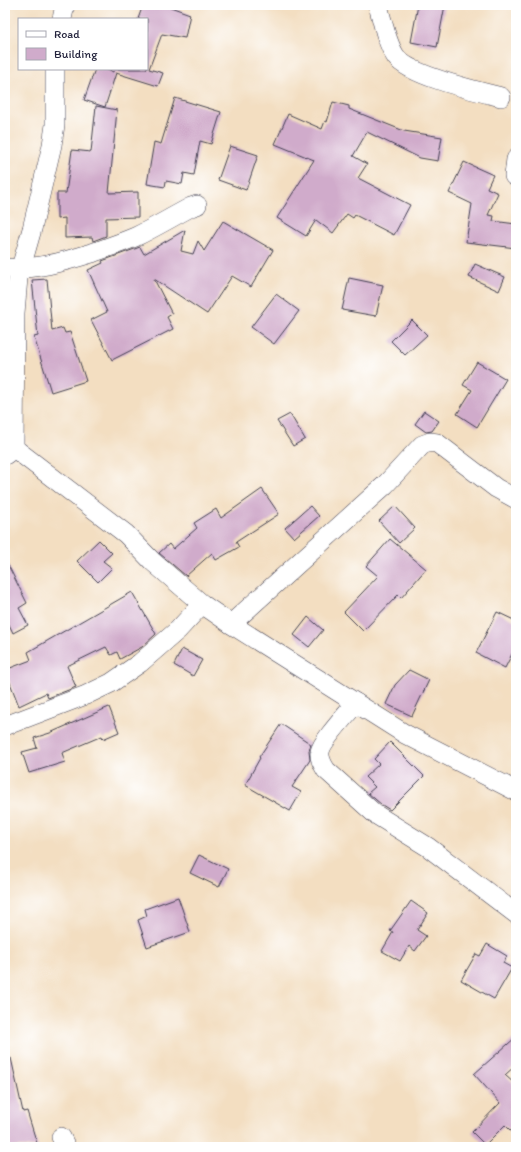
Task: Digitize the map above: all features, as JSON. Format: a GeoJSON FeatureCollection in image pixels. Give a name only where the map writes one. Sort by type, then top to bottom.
{"type":"FeatureCollection","features":[{"type":"Feature","properties":{"kind":"street"},"geometry":{"type":"LineString","coordinates":[[62,18],[65,5]]}},
{"type":"Feature","properties":{"kind":"street"},"geometry":{"type":"LineString","coordinates":[[378,5],[385,30],[399,60],[422,74],[501,97]]}},
{"type":"Feature","properties":{"kind":"street"},"geometry":{"type":"LineString","coordinates":[[13,269],[32,229],[52,145],[55,125],[56,70]]}},
{"type":"Feature","properties":{"kind":"street"},"geometry":{"type":"LineString","coordinates":[[13,269],[45,266],[106,248],[134,237],[191,206],[197,205]]}},
{"type":"Feature","properties":{"kind":"street"},"geometry":{"type":"LineString","coordinates":[[13,269],[18,278],[9,451],[126,534],[153,562],[202,604],[231,624],[405,734],[516,791]]}},
{"type":"Feature","properties":{"kind":"street"},"geometry":{"type":"LineString","coordinates":[[231,624],[385,485],[419,448],[426,443],[437,443],[496,488],[516,499]]}},
{"type":"Feature","properties":{"kind":"street"},"geometry":{"type":"LineString","coordinates":[[5,726],[112,684],[140,663],[172,635],[202,604]]}},
{"type":"Feature","properties":{"kind":"street"},"geometry":{"type":"LineString","coordinates":[[356,703],[323,744],[320,752],[321,762],[326,770],[375,814],[428,847],[516,914]]}},
{"type":"Feature","properties":{"kind":"building"},"geometry":{"type":"Polygon","coordinates":[[[143,5],[165,5],[190,14],[185,38],[162,34],[149,69],[163,73],[158,86],[116,73],[105,107],[84,100],[95,70],[110,70],[113,72],[114,70],[148,70],[148,18],[138,18],[143,5]]]}},
{"type":"Feature","properties":{"kind":"building"},"geometry":{"type":"Polygon","coordinates":[[[418,5],[445,5],[437,47],[411,42],[418,5]]]}},
{"type":"Feature","properties":{"kind":"building"},"geometry":{"type":"Polygon","coordinates":[[[175,98],[221,112],[211,144],[200,141],[194,175],[184,173],[182,184],[166,181],[165,187],[147,184],[154,142],[161,144],[175,98]]]}},
{"type":"Feature","properties":{"kind":"building"},"geometry":{"type":"Polygon","coordinates":[[[333,102],[349,106],[349,109],[404,131],[442,137],[438,161],[420,158],[367,132],[353,156],[367,164],[358,178],[410,205],[394,235],[355,215],[353,218],[347,214],[333,233],[316,220],[306,236],[277,218],[314,160],[275,144],[288,114],[322,129],[325,121],[327,122],[333,102]]]}},
{"type":"Feature","properties":{"kind":"building"},"geometry":{"type":"Polygon","coordinates":[[[96,106],[117,110],[109,193],[138,192],[138,217],[106,218],[106,236],[93,241],[92,237],[65,238],[65,218],[57,219],[57,193],[66,193],[72,150],[91,152],[96,106]]]}},
{"type":"Feature","properties":{"kind":"building"},"geometry":{"type":"Polygon","coordinates":[[[230,146],[258,155],[246,190],[218,180],[230,146]]]}},
{"type":"Feature","properties":{"kind":"building"},"geometry":{"type":"Polygon","coordinates":[[[464,162],[493,175],[487,188],[498,193],[488,215],[494,216],[493,221],[516,224],[516,248],[466,242],[472,204],[449,193],[464,162]]]}},
{"type":"Feature","properties":{"kind":"building"},"geometry":{"type":"Polygon","coordinates":[[[223,221],[273,250],[251,287],[232,276],[207,314],[154,279],[172,314],[167,317],[173,329],[112,360],[91,320],[107,312],[88,270],[103,263],[102,261],[140,247],[144,254],[185,230],[181,251],[193,254],[198,241],[204,251],[223,221]]]}},
{"type":"Feature","properties":{"kind":"building"},"geometry":{"type":"Polygon","coordinates":[[[475,264],[505,277],[499,291],[469,277],[475,264]]]}},
{"type":"Feature","properties":{"kind":"building"},"geometry":{"type":"Polygon","coordinates":[[[349,278],[383,285],[376,316],[342,310],[349,278]]]}},
{"type":"Feature","properties":{"kind":"building"},"geometry":{"type":"Polygon","coordinates":[[[47,279],[52,331],[63,328],[65,333],[70,332],[86,381],[51,392],[34,337],[38,336],[32,280],[47,279]]]}},
{"type":"Feature","properties":{"kind":"building"},"geometry":{"type":"Polygon","coordinates":[[[276,294],[299,311],[274,344],[251,327],[276,294]]]}},
{"type":"Feature","properties":{"kind":"building"},"geometry":{"type":"Polygon","coordinates":[[[412,320],[427,335],[405,355],[391,341],[412,320]]]}},
{"type":"Feature","properties":{"kind":"building"},"geometry":{"type":"Polygon","coordinates":[[[477,362],[506,379],[477,427],[457,414],[472,390],[463,385],[477,362]]]}},
{"type":"Feature","properties":{"kind":"building"},"geometry":{"type":"Polygon","coordinates":[[[424,411],[439,421],[432,431],[426,432],[415,424],[424,411]]]}},
{"type":"Feature","properties":{"kind":"building"},"geometry":{"type":"Polygon","coordinates":[[[290,414],[305,439],[293,446],[277,421],[290,414]]]}},
{"type":"Feature","properties":{"kind":"building"},"geometry":{"type":"Polygon","coordinates":[[[262,489],[279,514],[236,542],[239,547],[216,560],[212,553],[186,576],[159,553],[169,544],[173,549],[197,528],[194,523],[216,509],[221,518],[262,489]]]}},
{"type":"Feature","properties":{"kind":"building"},"geometry":{"type":"Polygon","coordinates":[[[310,506],[319,516],[294,538],[285,528],[310,506]]]}},
{"type":"Feature","properties":{"kind":"building"},"geometry":{"type":"Polygon","coordinates":[[[395,506],[415,528],[399,543],[379,521],[395,506]]]}},
{"type":"Feature","properties":{"kind":"building"},"geometry":{"type":"Polygon","coordinates":[[[390,539],[426,569],[401,598],[398,595],[363,631],[344,612],[378,576],[366,566],[390,539]]]}},
{"type":"Feature","properties":{"kind":"building"},"geometry":{"type":"Polygon","coordinates":[[[99,540],[112,553],[103,561],[112,568],[98,582],[77,561],[99,540]]]}},
{"type":"Feature","properties":{"kind":"building"},"geometry":{"type":"Polygon","coordinates":[[[5,559],[27,603],[19,608],[28,625],[13,633],[5,616],[5,559]]]}},
{"type":"Feature","properties":{"kind":"building"},"geometry":{"type":"Polygon","coordinates":[[[132,592],[156,634],[142,647],[120,659],[117,652],[111,655],[106,647],[67,666],[76,687],[48,698],[46,693],[19,706],[5,670],[31,660],[28,652],[132,592]]]}},
{"type":"Feature","properties":{"kind":"building"},"geometry":{"type":"Polygon","coordinates":[[[497,612],[516,621],[516,646],[505,668],[476,653],[497,612]]]}},
{"type":"Feature","properties":{"kind":"building"},"geometry":{"type":"Polygon","coordinates":[[[308,617],[323,630],[309,647],[294,635],[308,617]]]}},
{"type":"Feature","properties":{"kind":"building"},"geometry":{"type":"Polygon","coordinates":[[[182,649],[202,660],[193,676],[174,665],[182,649]]]}},
{"type":"Feature","properties":{"kind":"building"},"geometry":{"type":"Polygon","coordinates":[[[409,670],[429,680],[412,716],[386,704],[395,685],[409,670]]]}},
{"type":"Feature","properties":{"kind":"building"},"geometry":{"type":"Polygon","coordinates":[[[109,707],[119,732],[103,739],[102,736],[62,753],[65,762],[29,773],[22,752],[37,748],[34,738],[50,733],[109,707]]]}},
{"type":"Feature","properties":{"kind":"building"},"geometry":{"type":"Polygon","coordinates":[[[281,724],[311,744],[309,751],[310,760],[292,787],[301,792],[290,811],[245,785],[260,758],[259,757],[281,724]]]}},
{"type":"Feature","properties":{"kind":"building"},"geometry":{"type":"Polygon","coordinates":[[[390,742],[424,776],[390,810],[368,793],[375,787],[365,777],[379,764],[374,759],[390,742]]]}},
{"type":"Feature","properties":{"kind":"building"},"geometry":{"type":"Polygon","coordinates":[[[199,855],[228,869],[219,887],[190,873],[199,855]]]}},
{"type":"Feature","properties":{"kind":"building"},"geometry":{"type":"Polygon","coordinates":[[[178,897],[190,932],[147,947],[138,920],[147,916],[145,909],[178,897]]]}},
{"type":"Feature","properties":{"kind":"building"},"geometry":{"type":"Polygon","coordinates":[[[411,901],[428,913],[417,930],[426,936],[415,951],[409,946],[400,961],[382,951],[393,932],[390,931],[411,901]]]}},
{"type":"Feature","properties":{"kind":"building"},"geometry":{"type":"Polygon","coordinates":[[[487,944],[507,956],[503,963],[512,968],[494,999],[461,980],[476,954],[480,956],[487,944]]]}},
{"type":"Feature","properties":{"kind":"building"},"geometry":{"type":"Polygon","coordinates":[[[516,1037],[516,1065],[505,1075],[516,1085],[516,1136],[505,1125],[485,1145],[472,1132],[500,1103],[474,1074],[516,1037]]]}},
{"type":"Feature","properties":{"kind":"building"},"geometry":{"type":"Polygon","coordinates":[[[11,1058],[23,1112],[27,1111],[38,1147],[10,1147],[5,1129],[5,1059],[11,1058]]]}}]}
